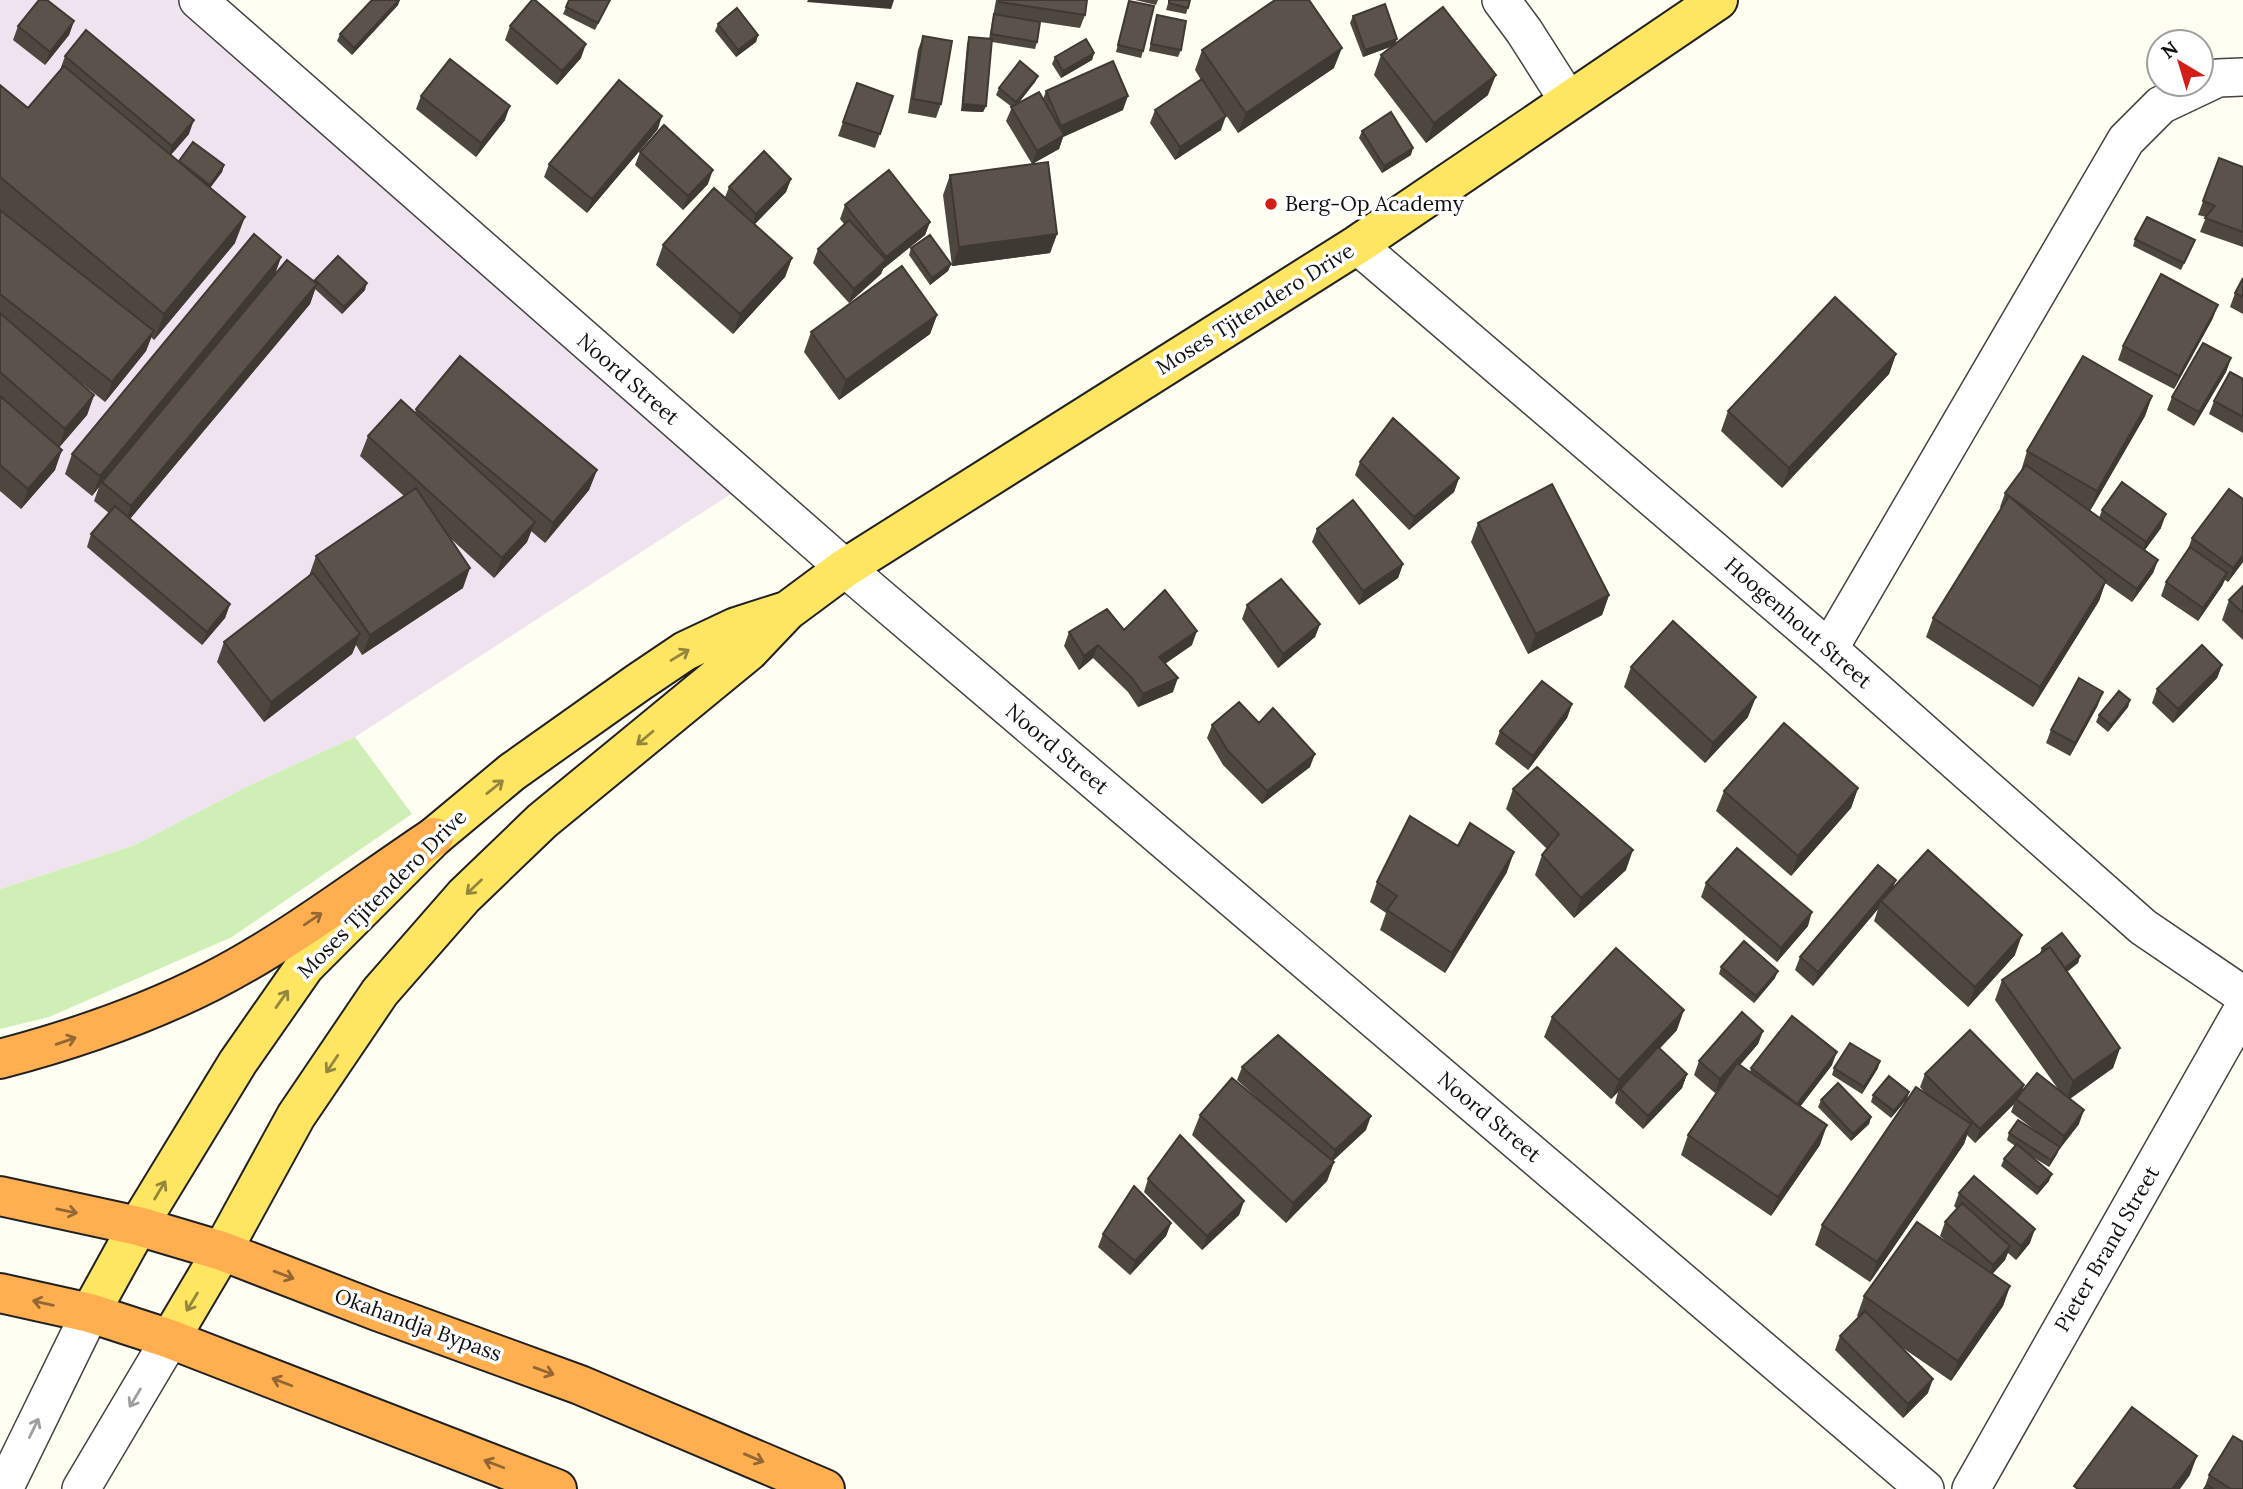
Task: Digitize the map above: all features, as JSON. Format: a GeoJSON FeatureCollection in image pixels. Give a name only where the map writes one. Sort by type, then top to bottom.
{"type":"FeatureCollection","features":[{"type":"Feature","properties":{"kind":"highway"},"geometry":{"type":"LineString","coordinates":[[0,1059],[50,1046],[115,1024],[210,982],[270,948],[434,837]]}},
{"type":"Feature","properties":{"kind":"highway","name":"Okahandja Bypass"},"geometry":{"type":"LineString","coordinates":[[0,1196],[138,1226],[222,1251],[580,1385],[825,1489]]}},
{"type":"Feature","properties":{"kind":"highway"},"geometry":{"type":"LineString","coordinates":[[0,1293],[90,1314],[170,1339],[557,1489]]}},
{"type":"Feature","properties":{"kind":"main road","name":"Moses Tjitendero Drive"},"geometry":{"type":"LineString","coordinates":[[170,1339],[296,1116],[380,992],[464,896],[542,821],[749,651],[787,611],[845,568],[1357,245],[1718,0]]}},
{"type":"Feature","properties":{"kind":"main road","name":"Moses Tjitendero Drive"},"geometry":{"type":"LineString","coordinates":[[90,1314],[138,1226],[238,1062],[305,966],[434,837],[512,772],[639,681],[685,652],[736,627],[787,611]]}},
{"type":"Feature","properties":{"kind":"street","name":"Noord Street"},"geometry":{"type":"LineString","coordinates":[[198,0],[845,568],[1925,1489]]}},
{"type":"Feature","properties":{"kind":"street"},"geometry":{"type":"LineString","coordinates":[[1501,0],[1524,31],[1567,100]]}},
{"type":"Feature","properties":{"kind":"street"},"geometry":{"type":"LineString","coordinates":[[1829,649],[2126,140],[2161,105],[2218,78],[2243,76]]}},
{"type":"Feature","properties":{"kind":"street","name":"Hoogenhout Street"},"geometry":{"type":"LineString","coordinates":[[1357,245],[1829,649],[2143,927],[2243,995]]}},
{"type":"Feature","properties":{"kind":"street","name":"Pieter Brand Street"},"geometry":{"type":"LineString","coordinates":[[1971,1489],[2243,1009]]}},
{"type":"Feature","properties":{"kind":"street","name":"Moses Tjitendero Drive"},"geometry":{"type":"LineString","coordinates":[[4,1489],[90,1314]]}},
{"type":"Feature","properties":{"kind":"street","name":"Moses Tjitendero Drive"},"geometry":{"type":"LineString","coordinates":[[81,1489],[170,1339]]}},
{"type":"Feature","properties":{"kind":"shaded area"},"geometry":{"type":"Polygon","coordinates":[[[0,0],[198,0],[748,483],[355,737],[248,786],[135,845],[0,889],[0,0]]]}},
{"type":"Feature","properties":{"kind":"green space"},"geometry":{"type":"Polygon","coordinates":[[[355,737],[412,814],[232,937],[49,1017],[0,1029],[0,889],[135,845],[248,786],[355,737]]]}},
{"type":"Feature","properties":{"kind":"building"},"geometry":{"type":"Polygon","coordinates":[[[39,0],[47,0],[74,21],[50,52],[18,26],[39,0]]]}},
{"type":"Feature","properties":{"kind":"building"},"geometry":{"type":"Polygon","coordinates":[[[372,0],[399,0],[354,48],[340,34],[372,0]]]}},
{"type":"Feature","properties":{"kind":"building"},"geometry":{"type":"Polygon","coordinates":[[[532,0],[586,44],[562,71],[510,26],[532,0]]]}},
{"type":"Feature","properties":{"kind":"building"},"geometry":{"type":"Polygon","coordinates":[[[569,0],[610,0],[598,23],[566,7],[569,0]]]}},
{"type":"Feature","properties":{"kind":"building"},"geometry":{"type":"Polygon","coordinates":[[[999,0],[1087,0],[1085,15],[999,0]]]}},
{"type":"Feature","properties":{"kind":"building"},"geometry":{"type":"Polygon","coordinates":[[[1169,0],[1190,0],[1188,8],[1169,3],[1169,0]]]}},
{"type":"Feature","properties":{"kind":"building"},"geometry":{"type":"Polygon","coordinates":[[[1275,0],[1309,0],[1342,48],[1246,113],[1202,50],[1275,0]]]}},
{"type":"Feature","properties":{"kind":"building"},"geometry":{"type":"Polygon","coordinates":[[[1129,1],[1154,6],[1143,51],[1118,45],[1129,1]]]}},
{"type":"Feature","properties":{"kind":"building"},"geometry":{"type":"Polygon","coordinates":[[[1385,4],[1397,39],[1365,50],[1353,16],[1385,4]]]}},
{"type":"Feature","properties":{"kind":"building"},"geometry":{"type":"Polygon","coordinates":[[[1443,7],[1496,75],[1434,123],[1381,55],[1443,7]]]}},
{"type":"Feature","properties":{"kind":"building"},"geometry":{"type":"Polygon","coordinates":[[[737,8],[758,35],[738,50],[718,24],[737,8]]]}},
{"type":"Feature","properties":{"kind":"building"},"geometry":{"type":"Polygon","coordinates":[[[994,14],[1040,22],[1037,42],[991,34],[994,14]]]}},
{"type":"Feature","properties":{"kind":"building"},"geometry":{"type":"Polygon","coordinates":[[[1157,15],[1186,21],[1181,50],[1151,44],[1157,15]]]}},
{"type":"Feature","properties":{"kind":"building"},"geometry":{"type":"Polygon","coordinates":[[[86,30],[194,120],[172,146],[65,56],[86,30]]]}},
{"type":"Feature","properties":{"kind":"building"},"geometry":{"type":"Polygon","coordinates":[[[923,36],[952,41],[941,104],[913,99],[923,36]]]}},
{"type":"Feature","properties":{"kind":"building"},"geometry":{"type":"Polygon","coordinates":[[[969,37],[992,39],[986,106],[963,104],[969,37]]]}},
{"type":"Feature","properties":{"kind":"building"},"geometry":{"type":"Polygon","coordinates":[[[1086,39],[1094,53],[1063,71],[1055,57],[1086,39]]]}},
{"type":"Feature","properties":{"kind":"building"},"geometry":{"type":"Polygon","coordinates":[[[450,59],[510,106],[481,143],[421,96],[450,59]]]}},
{"type":"Feature","properties":{"kind":"building"},"geometry":{"type":"Polygon","coordinates":[[[1020,61],[1038,76],[1016,102],[999,88],[1020,61]]]}},
{"type":"Feature","properties":{"kind":"building"},"geometry":{"type":"Polygon","coordinates":[[[1113,61],[1128,96],[1061,126],[1046,91],[1113,61]]]}},
{"type":"Feature","properties":{"kind":"building"},"geometry":{"type":"Polygon","coordinates":[[[64,66],[245,217],[164,314],[0,177],[0,85],[28,108],[64,66]]]}},
{"type":"Feature","properties":{"kind":"building"},"geometry":{"type":"Polygon","coordinates":[[[1202,79],[1226,116],[1180,147],[1155,110],[1202,79]]]}},
{"type":"Feature","properties":{"kind":"building"},"geometry":{"type":"Polygon","coordinates":[[[619,80],[662,116],[592,199],[549,164],[619,80]]]}},
{"type":"Feature","properties":{"kind":"building"},"geometry":{"type":"Polygon","coordinates":[[[857,83],[893,96],[880,134],[843,122],[857,83]]]}},
{"type":"Feature","properties":{"kind":"building"},"geometry":{"type":"Polygon","coordinates":[[[1039,92],[1064,135],[1037,151],[1011,107],[1039,92]]]}},
{"type":"Feature","properties":{"kind":"building"},"geometry":{"type":"Polygon","coordinates":[[[1391,112],[1413,148],[1384,166],[1362,131],[1391,112]]]}},
{"type":"Feature","properties":{"kind":"building"},"geometry":{"type":"Polygon","coordinates":[[[664,125],[713,170],[688,196],[640,152],[664,125]]]}},
{"type":"Feature","properties":{"kind":"building"},"geometry":{"type":"Polygon","coordinates":[[[193,142],[224,165],[210,185],[179,161],[193,142]]]}},
{"type":"Feature","properties":{"kind":"building"},"geometry":{"type":"Polygon","coordinates":[[[764,151],[791,179],[756,214],[729,187],[764,151]]]}},
{"type":"Feature","properties":{"kind":"building"},"geometry":{"type":"Polygon","coordinates":[[[2219,158],[2243,167],[2243,232],[2205,218],[2215,206],[2203,201],[2219,158]]]}},
{"type":"Feature","properties":{"kind":"building"},"geometry":{"type":"Polygon","coordinates":[[[1048,162],[1057,234],[959,247],[950,175],[1048,162]]]}},
{"type":"Feature","properties":{"kind":"building"},"geometry":{"type":"Polygon","coordinates":[[[889,170],[930,222],[886,257],[845,205],[889,170]]]}},
{"type":"Feature","properties":{"kind":"building"},"geometry":{"type":"Polygon","coordinates":[[[714,188],[792,258],[740,314],[663,245],[714,188]]]}},
{"type":"Feature","properties":{"kind":"building"},"geometry":{"type":"Polygon","coordinates":[[[0,210],[154,331],[112,382],[0,294],[0,210]]]}},
{"type":"Feature","properties":{"kind":"building"},"geometry":{"type":"Polygon","coordinates":[[[2147,217],[2195,240],[2184,263],[2135,239],[2147,217]]]}},
{"type":"Feature","properties":{"kind":"building"},"geometry":{"type":"Polygon","coordinates":[[[849,220],[886,260],[854,289],[818,249],[849,220]]]}},
{"type":"Feature","properties":{"kind":"building"},"geometry":{"type":"Polygon","coordinates":[[[254,234],[281,257],[100,476],[72,454],[254,234]]]}},
{"type":"Feature","properties":{"kind":"building"},"geometry":{"type":"Polygon","coordinates":[[[930,235],[951,264],[932,278],[911,248],[930,235]]]}},
{"type":"Feature","properties":{"kind":"building"},"geometry":{"type":"Polygon","coordinates":[[[338,256],[367,283],[344,307],[315,280],[338,256]]]}},
{"type":"Feature","properties":{"kind":"building"},"geometry":{"type":"Polygon","coordinates":[[[287,260],[317,284],[131,506],[102,482],[287,260]]]}},
{"type":"Feature","properties":{"kind":"building"},"geometry":{"type":"Polygon","coordinates":[[[902,266],[937,315],[846,380],[811,332],[902,266]]]}},
{"type":"Feature","properties":{"kind":"building"},"geometry":{"type":"Polygon","coordinates":[[[2161,274],[2218,305],[2179,376],[2123,346],[2161,274]]]}},
{"type":"Feature","properties":{"kind":"building"},"geometry":{"type":"Polygon","coordinates":[[[2243,278],[2243,297],[2235,293],[2243,278]]]}},
{"type":"Feature","properties":{"kind":"building"},"geometry":{"type":"Polygon","coordinates":[[[1835,297],[1896,354],[1789,468],[1728,411],[1835,297]]]}},
{"type":"Feature","properties":{"kind":"building"},"geometry":{"type":"Polygon","coordinates":[[[0,313],[94,395],[65,429],[0,372],[0,313]]]}},
{"type":"Feature","properties":{"kind":"building"},"geometry":{"type":"Polygon","coordinates":[[[2203,343],[2231,358],[2199,412],[2172,397],[2203,343]]]}},
{"type":"Feature","properties":{"kind":"building"},"geometry":{"type":"Polygon","coordinates":[[[460,356],[597,470],[553,523],[416,409],[460,356]]]}},
{"type":"Feature","properties":{"kind":"building"},"geometry":{"type":"Polygon","coordinates":[[[2083,356],[2152,396],[2097,491],[2027,451],[2083,356]]]}},
{"type":"Feature","properties":{"kind":"building"},"geometry":{"type":"Polygon","coordinates":[[[2230,372],[2243,379],[2243,417],[2214,401],[2230,372]]]}},
{"type":"Feature","properties":{"kind":"building"},"geometry":{"type":"Polygon","coordinates":[[[0,396],[62,450],[28,489],[0,465],[0,396]]]}},
{"type":"Feature","properties":{"kind":"building"},"geometry":{"type":"Polygon","coordinates":[[[401,400],[535,522],[502,558],[368,436],[401,400]]]}},
{"type":"Feature","properties":{"kind":"building"},"geometry":{"type":"Polygon","coordinates":[[[1393,418],[1459,478],[1414,517],[1360,462],[1393,418]]]}},
{"type":"Feature","properties":{"kind":"building"},"geometry":{"type":"Polygon","coordinates":[[[2026,465],[2158,560],[2137,589],[2005,493],[2026,465]]]}},
{"type":"Feature","properties":{"kind":"building"},"geometry":{"type":"Polygon","coordinates":[[[2122,482],[2166,514],[2146,542],[2102,510],[2122,482]]]}},
{"type":"Feature","properties":{"kind":"building"},"geometry":{"type":"Polygon","coordinates":[[[1552,484],[1609,595],[1536,634],[1478,523],[1552,484]]]}},
{"type":"Feature","properties":{"kind":"building"},"geometry":{"type":"Polygon","coordinates":[[[416,488],[470,568],[370,635],[316,556],[416,488]]]}},
{"type":"Feature","properties":{"kind":"building"},"geometry":{"type":"Polygon","coordinates":[[[2229,489],[2243,499],[2243,555],[2233,568],[2192,538],[2229,489]]]}},
{"type":"Feature","properties":{"kind":"building"},"geometry":{"type":"Polygon","coordinates":[[[2009,496],[2106,581],[2040,687],[1933,618],[2009,496]]]}},
{"type":"Feature","properties":{"kind":"building"},"geometry":{"type":"Polygon","coordinates":[[[1353,500],[1403,564],[1363,591],[1317,529],[1353,500]]]}},
{"type":"Feature","properties":{"kind":"building"},"geometry":{"type":"Polygon","coordinates":[[[115,506],[230,604],[207,632],[91,534],[115,506]]]}},
{"type":"Feature","properties":{"kind":"building"},"geometry":{"type":"Polygon","coordinates":[[[2190,547],[2227,573],[2203,608],[2166,582],[2190,547]]]}},
{"type":"Feature","properties":{"kind":"building"},"geometry":{"type":"Polygon","coordinates":[[[313,573],[360,634],[271,702],[224,642],[313,573]]]}},
{"type":"Feature","properties":{"kind":"building"},"geometry":{"type":"Polygon","coordinates":[[[1281,579],[1320,624],[1283,654],[1247,605],[1281,579]]]}},
{"type":"Feature","properties":{"kind":"building"},"geometry":{"type":"Polygon","coordinates":[[[2243,586],[2243,613],[2229,600],[2243,586]]]}},
{"type":"Feature","properties":{"kind":"building"},"geometry":{"type":"Polygon","coordinates":[[[1165,590],[1197,631],[1159,657],[1178,678],[1143,694],[1132,678],[1098,645],[1084,656],[1069,632],[1107,609],[1124,630],[1165,590]]]}},
{"type":"Feature","properties":{"kind":"building"},"geometry":{"type":"Polygon","coordinates":[[[1673,621],[1756,697],[1713,743],[1631,667],[1673,621]]]}},
{"type":"Feature","properties":{"kind":"building"},"geometry":{"type":"Polygon","coordinates":[[[2202,645],[2222,665],[2178,709],[2157,689],[2202,645]]]}},
{"type":"Feature","properties":{"kind":"building"},"geometry":{"type":"Polygon","coordinates":[[[2079,678],[2103,692],[2075,743],[2051,730],[2079,678]]]}},
{"type":"Feature","properties":{"kind":"building"},"geometry":{"type":"Polygon","coordinates":[[[1542,681],[1572,704],[1533,756],[1500,731],[1542,681]]]}},
{"type":"Feature","properties":{"kind":"building"},"geometry":{"type":"Polygon","coordinates":[[[2119,691],[2130,700],[2111,725],[2099,715],[2119,691]]]}},
{"type":"Feature","properties":{"kind":"building"},"geometry":{"type":"Polygon","coordinates":[[[1239,702],[1259,723],[1273,708],[1315,754],[1267,791],[1228,751],[1212,725],[1239,702]]]}},
{"type":"Feature","properties":{"kind":"building"},"geometry":{"type":"Polygon","coordinates":[[[1784,723],[1858,788],[1798,856],[1724,791],[1784,723]]]}},
{"type":"Feature","properties":{"kind":"building"},"geometry":{"type":"Polygon","coordinates":[[[1537,767],[1633,850],[1581,898],[1542,855],[1559,834],[1513,789],[1537,767]]]}},
{"type":"Feature","properties":{"kind":"building"},"geometry":{"type":"Polygon","coordinates":[[[1410,816],[1458,846],[1470,823],[1514,852],[1452,953],[1387,910],[1397,896],[1377,882],[1410,816]]]}},
{"type":"Feature","properties":{"kind":"building"},"geometry":{"type":"Polygon","coordinates":[[[1737,848],[1812,912],[1781,948],[1706,883],[1737,848]]]}},
{"type":"Feature","properties":{"kind":"building"},"geometry":{"type":"Polygon","coordinates":[[[1928,850],[2022,935],[1975,987],[1881,901],[1928,850]]]}},
{"type":"Feature","properties":{"kind":"building"},"geometry":{"type":"Polygon","coordinates":[[[1878,865],[1896,880],[1818,972],[1800,957],[1878,865]]]}},
{"type":"Feature","properties":{"kind":"building"},"geometry":{"type":"Polygon","coordinates":[[[2062,933],[2080,956],[2065,968],[2050,947],[2044,950],[2042,948],[2062,933]]]}},
{"type":"Feature","properties":{"kind":"building"},"geometry":{"type":"Polygon","coordinates":[[[1744,941],[1778,971],[1756,996],[1721,967],[1744,941]]]}},
{"type":"Feature","properties":{"kind":"building"},"geometry":{"type":"Polygon","coordinates":[[[2050,947],[2120,1048],[2073,1081],[2002,980],[2050,947]]]}},
{"type":"Feature","properties":{"kind":"building"},"geometry":{"type":"Polygon","coordinates":[[[1616,948],[1684,1010],[1619,1080],[1552,1017],[1616,948]]]}},
{"type":"Feature","properties":{"kind":"building"},"geometry":{"type":"Polygon","coordinates":[[[1742,1012],[1763,1031],[1720,1079],[1699,1061],[1742,1012]]]}},
{"type":"Feature","properties":{"kind":"building"},"geometry":{"type":"Polygon","coordinates":[[[1792,1016],[1837,1052],[1797,1104],[1751,1068],[1792,1016]]]}},
{"type":"Feature","properties":{"kind":"building"},"geometry":{"type":"Polygon","coordinates":[[[1970,1030],[2024,1085],[1980,1129],[1925,1074],[1970,1030]]]}},
{"type":"Feature","properties":{"kind":"building"},"geometry":{"type":"Polygon","coordinates":[[[1278,1035],[1371,1116],[1335,1150],[1242,1067],[1278,1035]]]}},
{"type":"Feature","properties":{"kind":"building"},"geometry":{"type":"Polygon","coordinates":[[[1850,1043],[1880,1061],[1864,1087],[1834,1068],[1850,1043]]]}},
{"type":"Feature","properties":{"kind":"building"},"geometry":{"type":"Polygon","coordinates":[[[1658,1047],[1687,1074],[1648,1116],[1620,1089],[1658,1047]]]}},
{"type":"Feature","properties":{"kind":"building"},"geometry":{"type":"Polygon","coordinates":[[[1737,1063],[1827,1125],[1778,1197],[1688,1135],[1737,1063]]]}},
{"type":"Feature","properties":{"kind":"building"},"geometry":{"type":"Polygon","coordinates":[[[2037,1073],[2084,1110],[2064,1136],[2016,1099],[2037,1073]]]}},
{"type":"Feature","properties":{"kind":"building"},"geometry":{"type":"Polygon","coordinates":[[[1889,1076],[1909,1092],[1894,1111],[1873,1095],[1889,1076]]]}},
{"type":"Feature","properties":{"kind":"building"},"geometry":{"type":"Polygon","coordinates":[[[1232,1078],[1334,1162],[1293,1203],[1200,1115],[1232,1078]]]}},
{"type":"Feature","properties":{"kind":"building"},"geometry":{"type":"Polygon","coordinates":[[[1838,1083],[1871,1117],[1853,1134],[1821,1100],[1838,1083]]]}},
{"type":"Feature","properties":{"kind":"building"},"geometry":{"type":"Polygon","coordinates":[[[1916,1087],[1971,1124],[1877,1262],[1822,1225],[1916,1087]]]}},
{"type":"Feature","properties":{"kind":"building"},"geometry":{"type":"Polygon","coordinates":[[[2018,1120],[2060,1147],[2051,1160],[2009,1133],[2018,1120]]]}},
{"type":"Feature","properties":{"kind":"building"},"geometry":{"type":"Polygon","coordinates":[[[1180,1135],[1244,1201],[1207,1236],[1148,1179],[1180,1135]]]}},
{"type":"Feature","properties":{"kind":"building"},"geometry":{"type":"Polygon","coordinates":[[[2017,1144],[2052,1174],[2039,1188],[2004,1159],[2017,1144]]]}},
{"type":"Feature","properties":{"kind":"building"},"geometry":{"type":"Polygon","coordinates":[[[1974,1176],[2035,1229],[2021,1246],[1959,1193],[1974,1176]]]}},
{"type":"Feature","properties":{"kind":"building"},"geometry":{"type":"Polygon","coordinates":[[[1134,1186],[1171,1223],[1135,1261],[1103,1234],[1134,1186]]]}},
{"type":"Feature","properties":{"kind":"building"},"geometry":{"type":"Polygon","coordinates":[[[1962,1203],[2010,1246],[1993,1265],[1945,1222],[1962,1203]]]}},
{"type":"Feature","properties":{"kind":"building"},"geometry":{"type":"Polygon","coordinates":[[[1917,1222],[2010,1286],[1958,1361],[1864,1296],[1917,1222]]]}},
{"type":"Feature","properties":{"kind":"building"},"geometry":{"type":"Polygon","coordinates":[[[1865,1311],[1933,1379],[1908,1404],[1840,1336],[1865,1311]]]}},
{"type":"Feature","properties":{"kind":"building"},"geometry":{"type":"Polygon","coordinates":[[[2132,1407],[2197,1456],[2172,1489],[2078,1489],[2074,1486],[2132,1407]]]}},
{"type":"Feature","properties":{"kind":"building"},"geometry":{"type":"Polygon","coordinates":[[[2233,1436],[2243,1442],[2243,1489],[2231,1489],[2209,1475],[2233,1436]]]}},
{"type":"Feature","properties":{"kind":"place","name":"Berg-Op Academy"},"geometry":{"type":"Point","coordinates":[1271,204]}}]}
